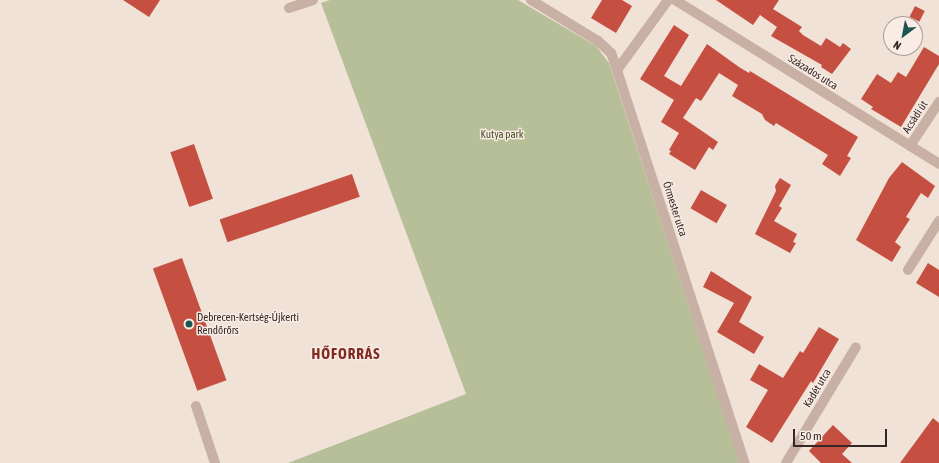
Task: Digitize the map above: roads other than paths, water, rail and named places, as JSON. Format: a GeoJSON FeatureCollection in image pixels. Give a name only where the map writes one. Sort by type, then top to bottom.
{"type":"FeatureCollection","features":[{"type":"Feature","properties":{"kind":"street"},"geometry":{"type":"LineString","coordinates":[[289,8],[313,0]]}},
{"type":"Feature","properties":{"kind":"street","name":"Őrmester utca"},"geometry":{"type":"LineString","coordinates":[[532,0],[604,46],[610,53],[617,70],[745,463]]}},
{"type":"Feature","properties":{"kind":"street"},"geometry":{"type":"LineString","coordinates":[[617,70],[668,0]]}},
{"type":"Feature","properties":{"kind":"street","name":"Százados utca"},"geometry":{"type":"LineString","coordinates":[[675,0],[939,164]]}},
{"type":"Feature","properties":{"kind":"street","name":"Acsádi út"},"geometry":{"type":"LineString","coordinates":[[910,146],[939,102]]}},
{"type":"Feature","properties":{"kind":"street"},"geometry":{"type":"LineString","coordinates":[[908,270],[939,221]]}},
{"type":"Feature","properties":{"kind":"street","name":"Kadét utca"},"geometry":{"type":"LineString","coordinates":[[786,463],[856,347]]}},
{"type":"Feature","properties":{"kind":"street"},"geometry":{"type":"LineString","coordinates":[[196,406],[215,463]]}},
{"type":"Feature","properties":{"kind":"place","name":"Debrecen-Kertség-Újkerti Rendőrőrs"},"geometry":{"type":"Point","coordinates":[189,324]}},
{"type":"Feature","properties":{"kind":"district","name":"HŐFORRÁS"},"geometry":{"type":"Point","coordinates":[346,354]}},
{"type":"Feature","properties":{"kind":"park label","name":"Kutya park"},"geometry":{"type":"Point","coordinates":[502,134]}}]}
